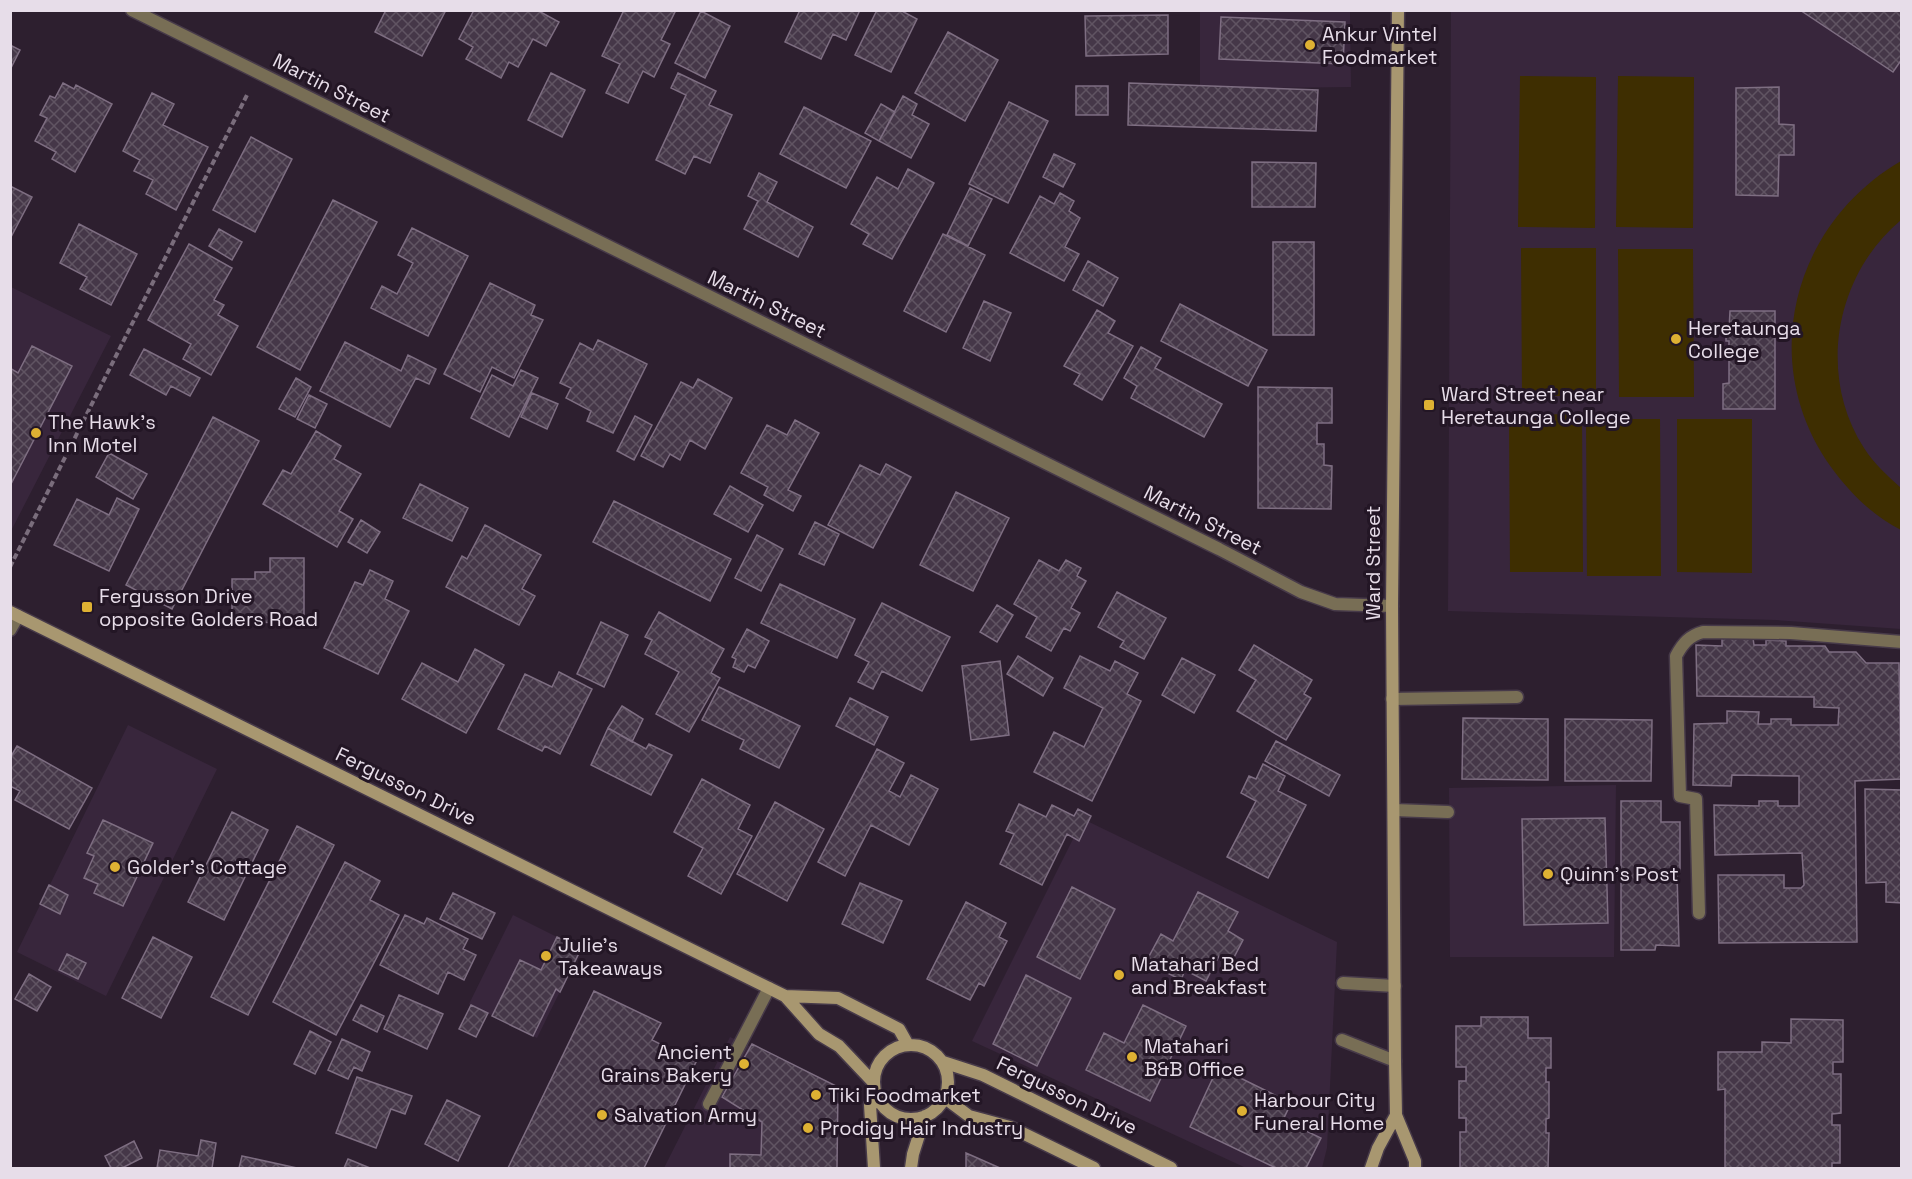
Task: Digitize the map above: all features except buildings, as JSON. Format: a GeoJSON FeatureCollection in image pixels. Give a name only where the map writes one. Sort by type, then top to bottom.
{"type":"FeatureCollection","features":[{"type":"Feature","properties":{"kind":"main road","name":"Ward Street"},"geometry":{"type":"LineString","coordinates":[[1398,10],[1392,606],[1395,1061],[1396,1115],[1415,1161],[1415,1168]]}},
{"type":"Feature","properties":{"kind":"main road","name":"Fergusson Drive"},"geometry":{"type":"LineString","coordinates":[[14,614],[785,996],[819,1034],[839,1046],[874,1083]]}},
{"type":"Feature","properties":{"kind":"main road","name":"Fergusson Drive"},"geometry":{"type":"LineString","coordinates":[[785,996],[838,998],[899,1029],[908,1045]]}},
{"type":"Feature","properties":{"kind":"main road"},"geometry":{"type":"LineString","coordinates":[[908,1045],[928,1048],[943,1062],[949,1080],[945,1098],[940,1106],[925,1116],[908,1119],[891,1113],[879,1100],[874,1083],[875,1071],[880,1061],[897,1047],[908,1045]]}},
{"type":"Feature","properties":{"kind":"main road","name":"Fergusson Drive"},"geometry":{"type":"LineString","coordinates":[[943,1062],[983,1075],[1171,1168]]}},
{"type":"Feature","properties":{"kind":"main road"},"geometry":{"type":"LineString","coordinates":[[945,1098],[969,1116],[1010,1127],[1094,1168]]}},
{"type":"Feature","properties":{"kind":"main road"},"geometry":{"type":"LineString","coordinates":[[874,1168],[870,1105],[879,1100]]}},
{"type":"Feature","properties":{"kind":"main road","name":"Ward Street"},"geometry":{"type":"LineString","coordinates":[[1371,1168],[1378,1148],[1396,1115]]}},
{"type":"Feature","properties":{"kind":"main road"},"geometry":{"type":"LineString","coordinates":[[911,1168],[925,1116]]}},
{"type":"Feature","properties":{"kind":"street","name":"Martin Street"},"geometry":{"type":"LineString","coordinates":[[132,10],[1219,549],[1301,592],[1335,603],[1392,606]]}},
{"type":"Feature","properties":{"kind":"street"},"geometry":{"type":"LineString","coordinates":[[10,630],[14,614]]}},
{"type":"Feature","properties":{"kind":"street"},"geometry":{"type":"LineString","coordinates":[[1699,913],[1696,799],[1680,796],[1676,656],[1682,645],[1691,636],[1703,632],[1791,633],[1902,642]]}},
{"type":"Feature","properties":{"kind":"street"},"geometry":{"type":"LineString","coordinates":[[1392,699],[1516,697]]}},
{"type":"Feature","properties":{"kind":"street"},"geometry":{"type":"LineString","coordinates":[[1394,810],[1448,812]]}},
{"type":"Feature","properties":{"kind":"street"},"geometry":{"type":"LineString","coordinates":[[1343,983],[1395,986]]}},
{"type":"Feature","properties":{"kind":"street"},"geometry":{"type":"LineString","coordinates":[[709,1104],[769,988]]}},
{"type":"Feature","properties":{"kind":"street"},"geometry":{"type":"LineString","coordinates":[[1342,1040],[1395,1061]]}},
{"type":"Feature","properties":{"kind":"path"},"geometry":{"type":"LineString","coordinates":[[10,567],[258,73]]}},
{"type":"Feature","properties":{"kind":"shaded area"},"geometry":{"type":"Polygon","coordinates":[[[1200,11],[1350,11],[1351,87],[1200,89],[1200,11]]]}},
{"type":"Feature","properties":{"kind":"shaded area","name":"Heretaunga College"},"geometry":{"type":"Polygon","coordinates":[[[1451,11],[1901,11],[1901,629],[1776,620],[1448,611],[1451,11]]]}},
{"type":"Feature","properties":{"kind":"shaded area"},"geometry":{"type":"Polygon","coordinates":[[[1520,76],[1596,77],[1595,228],[1518,227],[1520,76]]]}},
{"type":"Feature","properties":{"kind":"shaded area"},"geometry":{"type":"Polygon","coordinates":[[[1618,76],[1694,77],[1693,228],[1616,227],[1618,76]]]}},
{"type":"Feature","properties":{"kind":"shaded area"},"geometry":{"type":"Polygon","coordinates":[[[1901,161],[1901,220],[1879,243],[1861,269],[1848,297],[1840,327],[1838,358],[1841,389],[1849,420],[1868,454],[1881,470],[1901,488],[1901,530],[1862,503],[1831,467],[1808,426],[1795,384],[1792,341],[1797,298],[1812,258],[1834,221],[1864,188],[1901,161]]]}},
{"type":"Feature","properties":{"kind":"shaded area"},"geometry":{"type":"Polygon","coordinates":[[[1521,248],[1596,248],[1596,396],[1522,396],[1521,248]]]}},
{"type":"Feature","properties":{"kind":"shaded area"},"geometry":{"type":"Polygon","coordinates":[[[1618,249],[1693,249],[1694,397],[1619,397],[1618,249]]]}},
{"type":"Feature","properties":{"kind":"shaded area","name":"The Hawk's Inn Motel"},"geometry":{"type":"Polygon","coordinates":[[[11,287],[111,336],[11,531],[11,287]]]}},
{"type":"Feature","properties":{"kind":"shaded area"},"geometry":{"type":"Polygon","coordinates":[[[1582,414],[1583,572],[1510,572],[1509,415],[1582,414]]]}},
{"type":"Feature","properties":{"kind":"shaded area"},"geometry":{"type":"Polygon","coordinates":[[[1586,419],[1660,419],[1661,576],[1587,576],[1586,419]]]}},
{"type":"Feature","properties":{"kind":"shaded area"},"geometry":{"type":"Polygon","coordinates":[[[1677,419],[1752,419],[1752,573],[1677,572],[1677,419]]]}},
{"type":"Feature","properties":{"kind":"shaded area"},"geometry":{"type":"Polygon","coordinates":[[[128,725],[217,769],[106,996],[17,952],[128,725]]]}},
{"type":"Feature","properties":{"kind":"shaded area"},"geometry":{"type":"Polygon","coordinates":[[[1616,785],[1614,957],[1450,957],[1449,788],[1616,785]]]}},
{"type":"Feature","properties":{"kind":"shaded area","name":"Matahari Bed and Breakfast"},"geometry":{"type":"Polygon","coordinates":[[[1083,819],[1337,942],[1327,1148],[1322,1168],[1246,1168],[972,1041],[1083,819]]]}},
{"type":"Feature","properties":{"kind":"shaded area"},"geometry":{"type":"Polygon","coordinates":[[[513,915],[581,949],[537,1038],[469,1004],[513,915]]]}},
{"type":"Feature","properties":{"kind":"shaded area"},"geometry":{"type":"Polygon","coordinates":[[[730,1037],[838,1087],[837,1168],[664,1168],[730,1037]]]}},
{"type":"Feature","properties":{"kind":"place","name":"Ankur Vintel Foodmarket"},"geometry":{"type":"Point","coordinates":[1310,45]}},
{"type":"Feature","properties":{"kind":"place","name":"Heretaunga College"},"geometry":{"type":"Point","coordinates":[1676,339]}},
{"type":"Feature","properties":{"kind":"place","name":"Ward Street near Heretaunga College"},"geometry":{"type":"Point","coordinates":[1429,405]}},
{"type":"Feature","properties":{"kind":"place","name":"The Hawk's Inn Motel"},"geometry":{"type":"Point","coordinates":[36,433]}},
{"type":"Feature","properties":{"kind":"place","name":"Fergusson Drive opposite Golders Road"},"geometry":{"type":"Point","coordinates":[87,607]}},
{"type":"Feature","properties":{"kind":"place","name":"Golder's Cottage"},"geometry":{"type":"Point","coordinates":[115,867]}},
{"type":"Feature","properties":{"kind":"place","name":"Quinn's Post"},"geometry":{"type":"Point","coordinates":[1548,874]}},
{"type":"Feature","properties":{"kind":"place","name":"Julie's Takeaways"},"geometry":{"type":"Point","coordinates":[546,956]}},
{"type":"Feature","properties":{"kind":"place","name":"Matahari Bed and Breakfast"},"geometry":{"type":"Point","coordinates":[1119,975]}},
{"type":"Feature","properties":{"kind":"place","name":"Matahari B&B Office"},"geometry":{"type":"Point","coordinates":[1132,1057]}},
{"type":"Feature","properties":{"kind":"place","name":"Ancient Grains Bakery"},"geometry":{"type":"Point","coordinates":[744,1064]}},
{"type":"Feature","properties":{"kind":"place","name":"Tiki Foodmarket"},"geometry":{"type":"Point","coordinates":[816,1095]}},
{"type":"Feature","properties":{"kind":"place","name":"Harbour City Funeral Home"},"geometry":{"type":"Point","coordinates":[1242,1111]}},
{"type":"Feature","properties":{"kind":"place","name":"Salvation Army"},"geometry":{"type":"Point","coordinates":[602,1115]}},
{"type":"Feature","properties":{"kind":"place","name":"Prodigy Hair Industry"},"geometry":{"type":"Point","coordinates":[808,1128]}}]}
